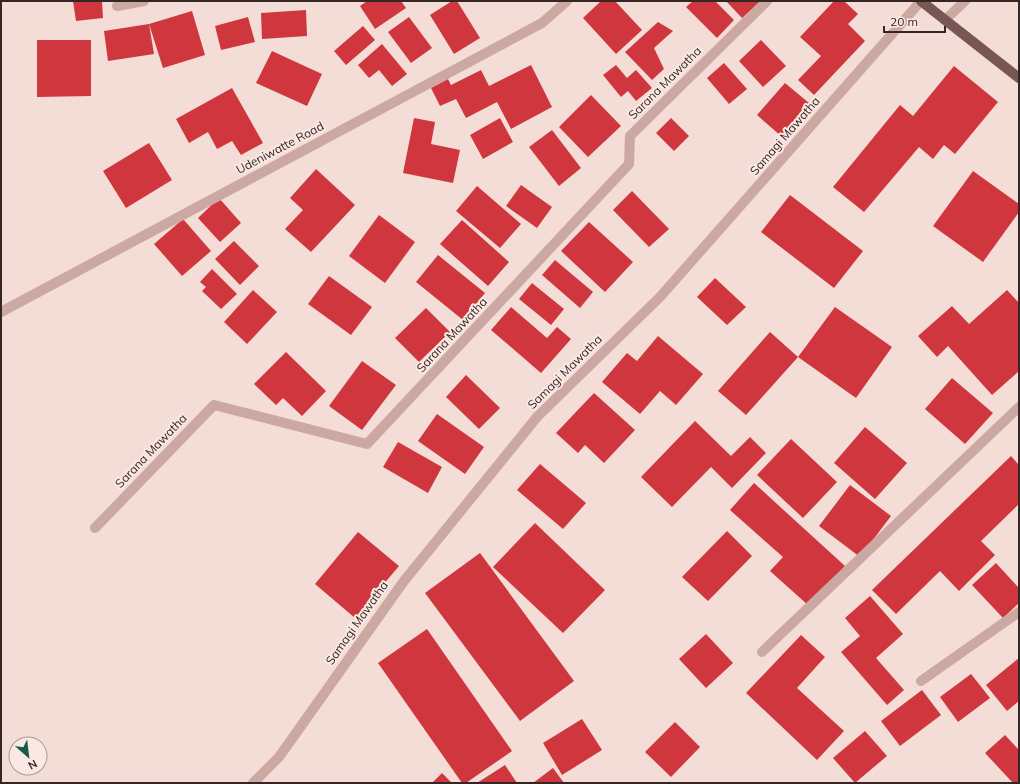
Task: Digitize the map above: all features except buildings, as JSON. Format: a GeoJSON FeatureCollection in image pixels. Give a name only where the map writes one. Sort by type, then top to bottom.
{"type":"FeatureCollection","features":[{"type":"Feature","properties":{"kind":"main road"},"geometry":{"type":"LineString","coordinates":[[921,1],[1019,78]]}},
{"type":"Feature","properties":{"kind":"street"},"geometry":{"type":"LineString","coordinates":[[117,6],[144,1]]}},
{"type":"Feature","properties":{"kind":"street","name":"Udeniwatte Road"},"geometry":{"type":"LineString","coordinates":[[1,312],[542,23],[567,1]]}},
{"type":"Feature","properties":{"kind":"street","name":"Sarana Mawatha"},"geometry":{"type":"LineString","coordinates":[[95,528],[214,405],[367,444],[629,164],[630,136],[767,1]]}},
{"type":"Feature","properties":{"kind":"street","name":"Samagi Mawatha"},"geometry":{"type":"LineString","coordinates":[[253,783],[279,757],[404,581],[538,417],[660,297],[921,1]]}},
{"type":"Feature","properties":{"kind":"street"},"geometry":{"type":"LineString","coordinates":[[945,20],[965,1]]}},
{"type":"Feature","properties":{"kind":"street"},"geometry":{"type":"LineString","coordinates":[[762,652],[1019,407]]}},
{"type":"Feature","properties":{"kind":"street"},"geometry":{"type":"LineString","coordinates":[[921,681],[1019,612]]}}]}
